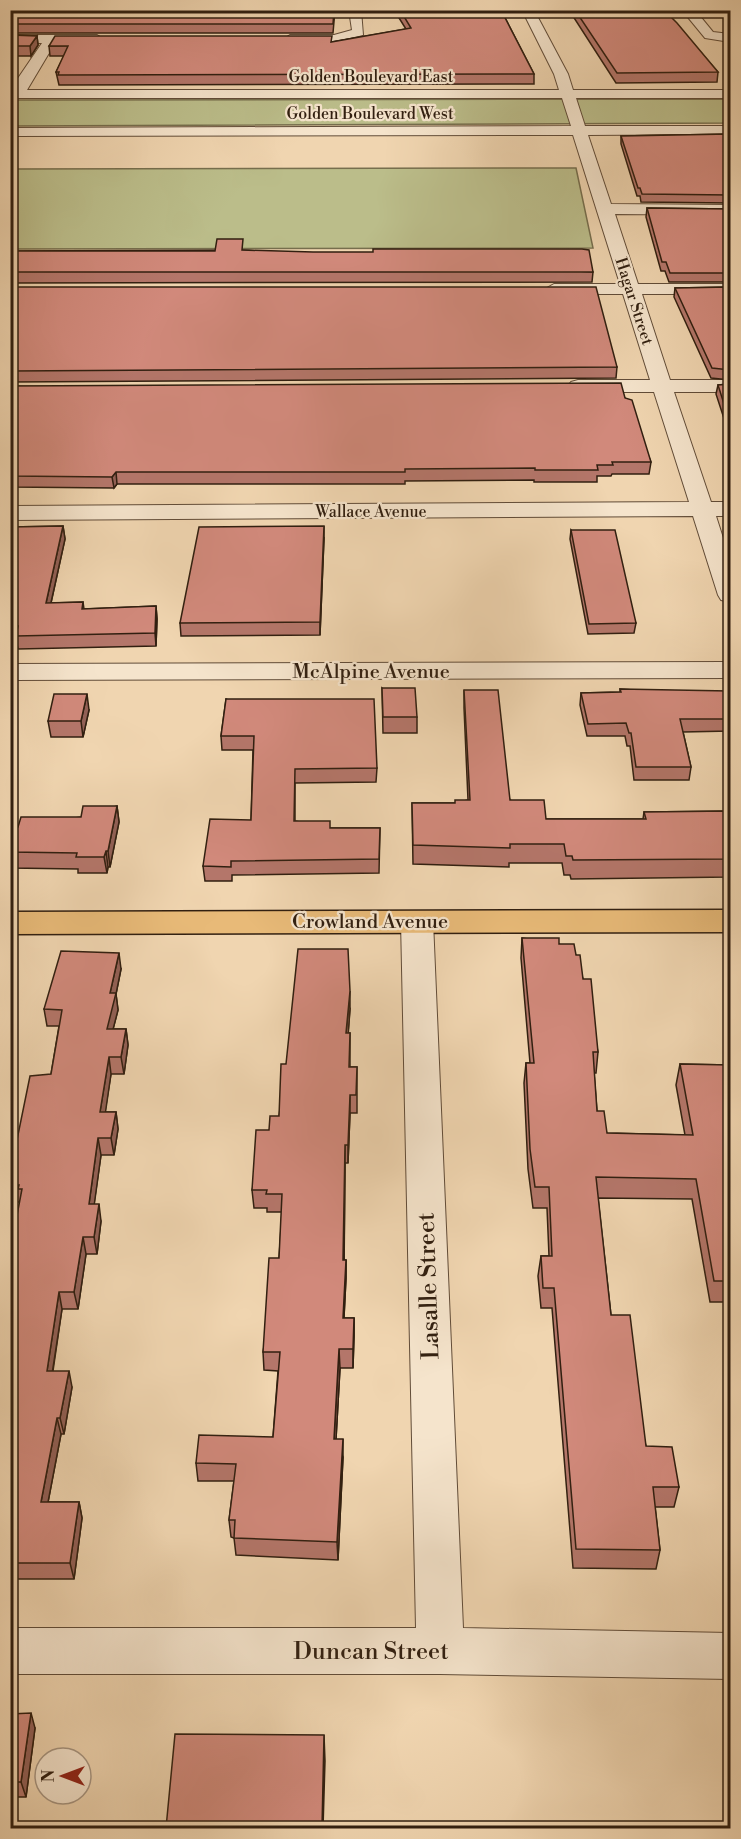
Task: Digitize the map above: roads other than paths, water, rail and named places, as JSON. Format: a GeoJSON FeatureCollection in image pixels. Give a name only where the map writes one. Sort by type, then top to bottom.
{"type":"FeatureCollection","features":[{"type":"Feature","properties":{"kind":"main road","name":"Crowland Avenue"},"geometry":{"type":"LineString","coordinates":[[11,924],[730,921]]}},
{"type":"Feature","properties":{"kind":"street","name":"Hagar Street"},"geometry":{"type":"LineString","coordinates":[[528,10],[554,56],[568,95],[730,595]]}},
{"type":"Feature","properties":{"kind":"street"},"geometry":{"type":"LineString","coordinates":[[688,10],[709,35],[730,38]]}},
{"type":"Feature","properties":{"kind":"street"},"geometry":{"type":"LineString","coordinates":[[275,39],[334,39],[359,32],[356,14]]}},
{"type":"Feature","properties":{"kind":"street"},"geometry":{"type":"LineString","coordinates":[[10,39],[110,39]]}},
{"type":"Feature","properties":{"kind":"street"},"geometry":{"type":"LineString","coordinates":[[14,94],[51,39]]}},
{"type":"Feature","properties":{"kind":"street","name":"Golden Boulevard East"},"geometry":{"type":"LineString","coordinates":[[14,94],[730,94]]}},
{"type":"Feature","properties":{"kind":"street","name":"Golden Boulevard West"},"geometry":{"type":"LineString","coordinates":[[10,132],[730,130]]}},
{"type":"Feature","properties":{"kind":"street"},"geometry":{"type":"LineString","coordinates":[[605,209],[730,210]]}},
{"type":"Feature","properties":{"kind":"street"},"geometry":{"type":"LineString","coordinates":[[536,289],[730,289]]}},
{"type":"Feature","properties":{"kind":"street"},"geometry":{"type":"LineString","coordinates":[[556,387],[730,386]]}},
{"type":"Feature","properties":{"kind":"street","name":"Wallace Avenue"},"geometry":{"type":"LineString","coordinates":[[10,513],[730,509]]}},
{"type":"Feature","properties":{"kind":"street","name":"McAlpine Avenue"},"geometry":{"type":"LineString","coordinates":[[10,672],[730,670]]}},
{"type":"Feature","properties":{"kind":"street","name":"Lasalle Street"},"geometry":{"type":"LineString","coordinates":[[417,921],[440,1651]]}},
{"type":"Feature","properties":{"kind":"street","name":"Duncan Street"},"geometry":{"type":"LineString","coordinates":[[10,1652],[440,1651],[730,1656]]}}]}
